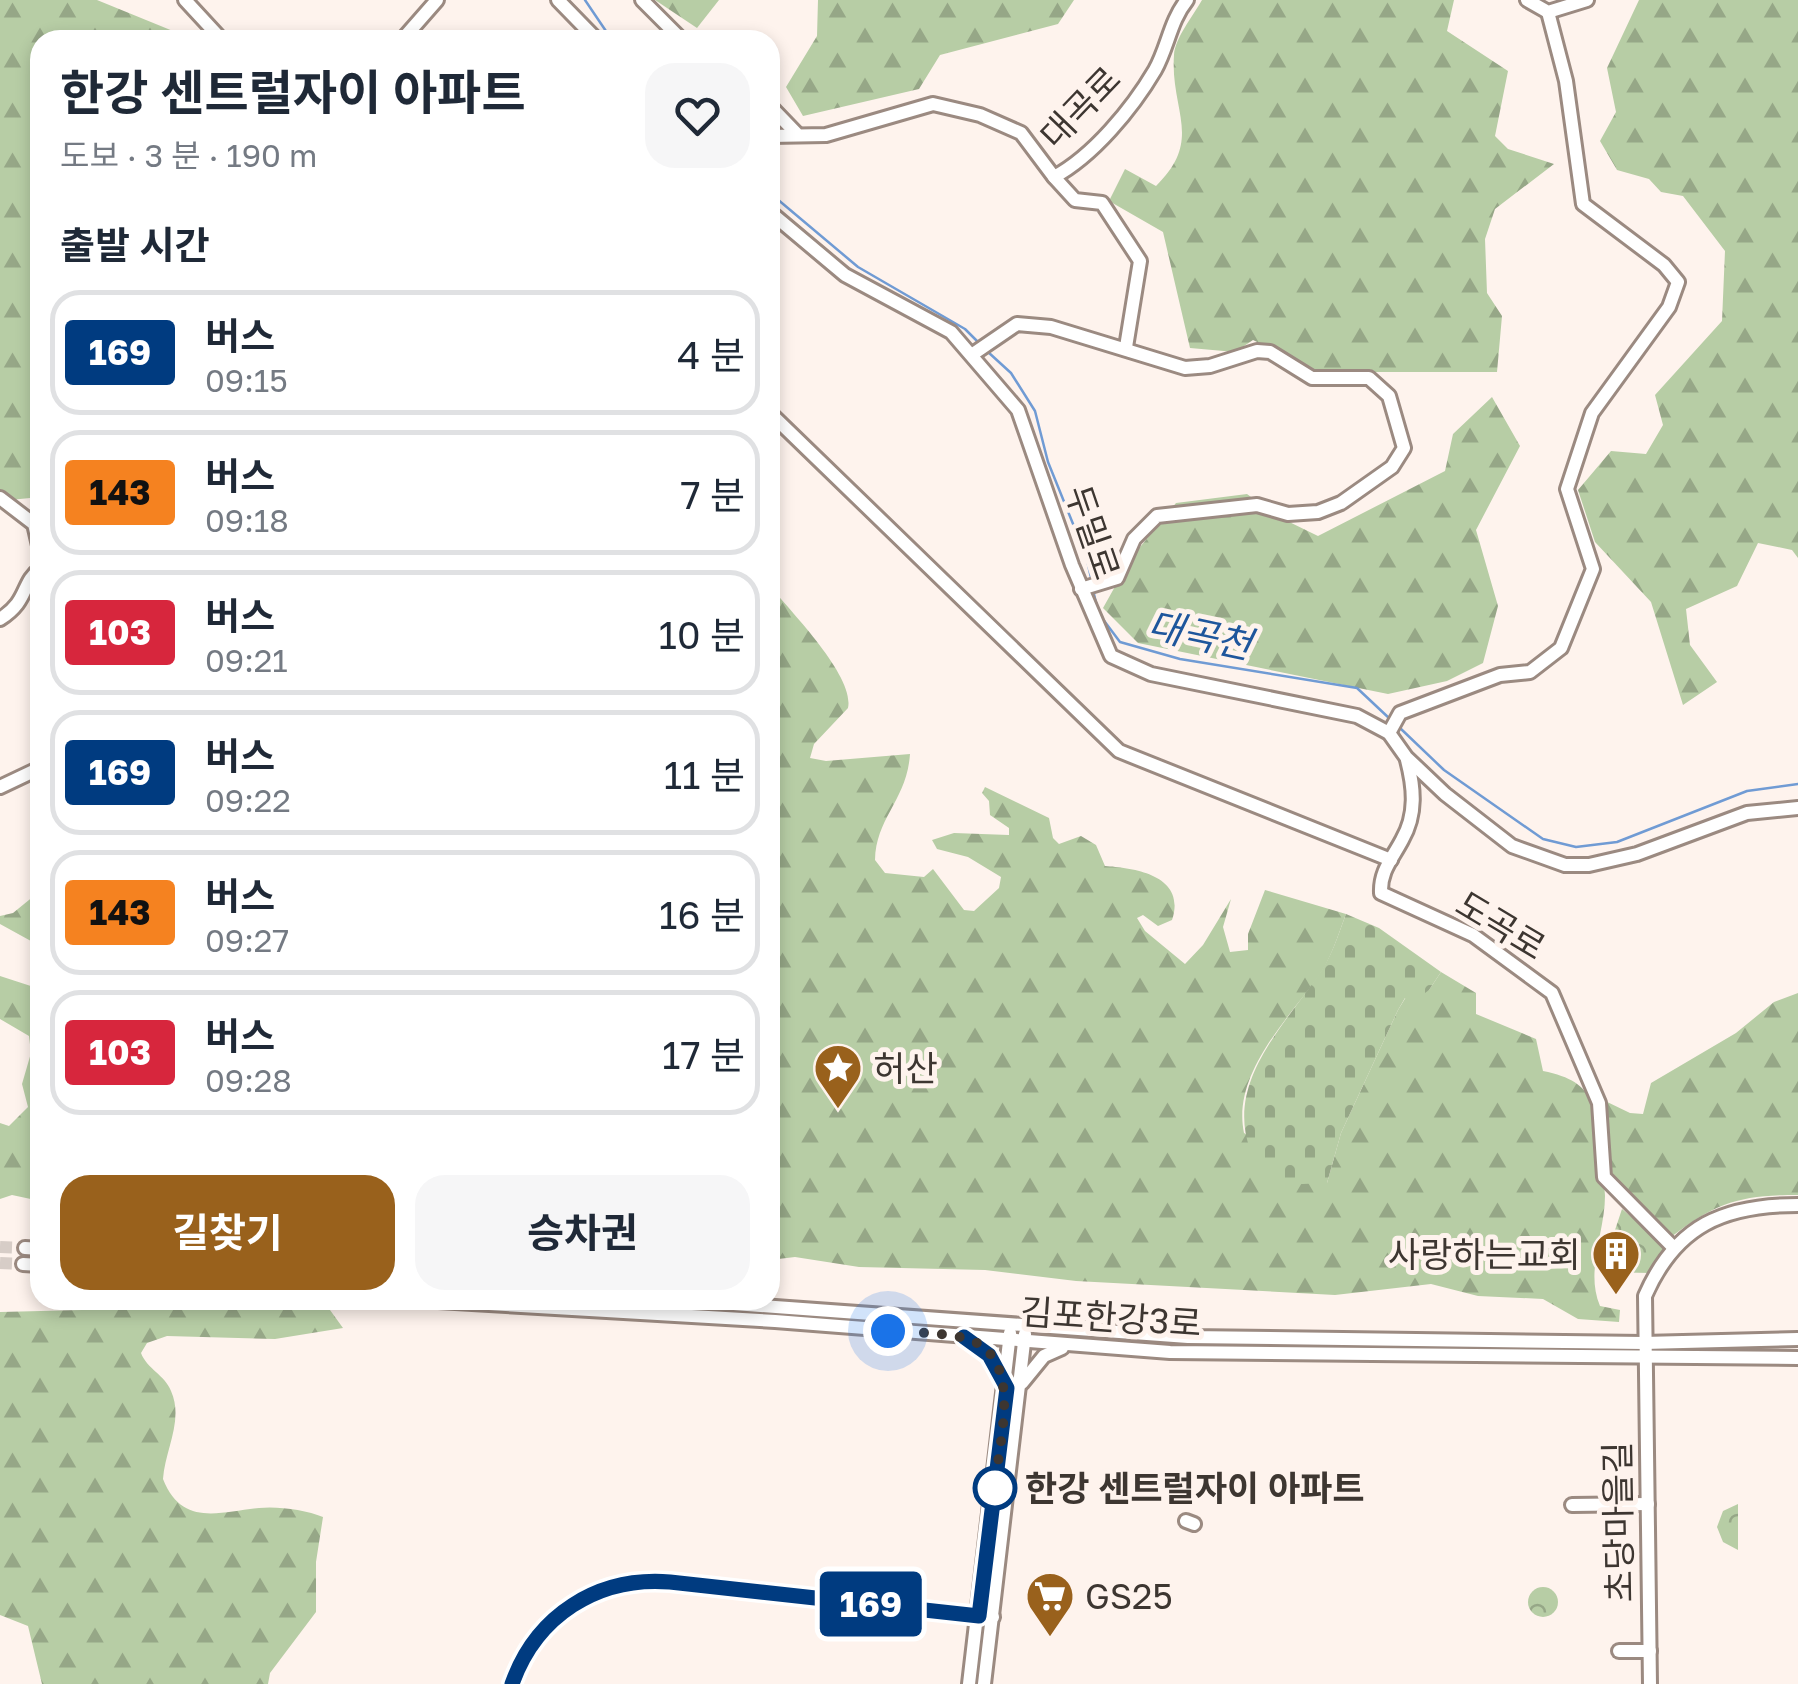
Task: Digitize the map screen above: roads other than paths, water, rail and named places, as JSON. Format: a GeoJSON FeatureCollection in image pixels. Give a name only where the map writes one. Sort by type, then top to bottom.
{"type":"FeatureCollection","features":[{"type":"Feature","properties":{"kind":"street"},"geometry":{"type":"LineString","coordinates":[[184,0],[212,30]]}},
{"type":"Feature","properties":{"kind":"street"},"geometry":{"type":"LineString","coordinates":[[411,30],[437,0]]}},
{"type":"Feature","properties":{"kind":"street"},"geometry":{"type":"LineString","coordinates":[[558,0],[587,30]]}},
{"type":"Feature","properties":{"kind":"street"},"geometry":{"type":"LineString","coordinates":[[642,0],[672,30]]}},
{"type":"Feature","properties":{"kind":"street","name":"대곡로"},"geometry":{"type":"LineString","coordinates":[[780,135],[840,132],[932,104],[980,115],[1021,132],[1054,177],[1075,166],[1132,101],[1156,68],[1177,13],[1188,0]]}},
{"type":"Feature","properties":{"kind":"street"},"geometry":{"type":"LineString","coordinates":[[780,423],[1119,751],[1390,860],[1405,835],[1415,790],[1393,726],[1500,676],[1530,672],[1561,648],[1593,569],[1567,489],[1592,413],[1669,307],[1678,282],[1664,265],[1583,204],[1566,80],[1548,12],[1527,0]]}},
{"type":"Feature","properties":{"kind":"street"},"geometry":{"type":"LineString","coordinates":[[1548,12],[1588,0]]}},
{"type":"Feature","properties":{"kind":"street"},"geometry":{"type":"LineString","coordinates":[[780,116],[796,133]]}},
{"type":"Feature","properties":{"kind":"street"},"geometry":{"type":"LineString","coordinates":[[1054,177],[1075,200],[1102,203],[1140,261],[1126,348]]}},
{"type":"Feature","properties":{"kind":"street","name":"두밀로"},"geometry":{"type":"LineString","coordinates":[[780,220],[845,275],[979,349],[1018,410],[1089,588],[1111,656],[1151,674],[1393,726]]}},
{"type":"Feature","properties":{"kind":"street"},"geometry":{"type":"LineString","coordinates":[[979,349],[1018,324],[1051,327],[1185,368],[1210,366],[1257,350],[1270,352],[1312,378],[1369,378],[1389,396],[1404,448],[1392,467],[1342,503],[1318,512],[1288,514],[1257,505],[1157,516],[1134,539],[1117,578],[1089,588]]}},
{"type":"Feature","properties":{"kind":"street"},"geometry":{"type":"LineString","coordinates":[[0,498],[30,521]]}},
{"type":"Feature","properties":{"kind":"street"},"geometry":{"type":"LineString","coordinates":[[0,619],[22,602],[30,578]]}},
{"type":"Feature","properties":{"kind":"street"},"geometry":{"type":"LineString","coordinates":[[1406,757],[1512,846],[1565,864],[1589,865],[1637,854],[1747,813],[1798,808]]}},
{"type":"Feature","properties":{"kind":"street"},"geometry":{"type":"LineString","coordinates":[[0,787],[30,773]]}},
{"type":"Feature","properties":{"kind":"street","name":"도곡로"},"geometry":{"type":"LineString","coordinates":[[1390,860],[1380,877],[1381,893],[1473,935],[1552,992],[1592,1085],[1602,1119],[1602,1170],[1607,1184],[1674,1248]]}},
{"type":"Feature","properties":{"kind":"street"},"geometry":{"type":"LineString","coordinates":[[1674,1248],[1724,1214],[1755,1206],[1798,1205]]}},
{"type":"Feature","properties":{"kind":"street"},"geometry":{"type":"LineString","coordinates":[[25,1248],[30,1249]]}},
{"type":"Feature","properties":{"kind":"street","name":"초당마을길"},"geometry":{"type":"LineString","coordinates":[[1650,1684],[1646,1296],[1674,1248]]}},
{"type":"Feature","properties":{"kind":"street"},"geometry":{"type":"LineString","coordinates":[[23,1264],[30,1264]]}},
{"type":"Feature","properties":{"kind":"street","name":"김포한강3로"},"geometry":{"type":"LineString","coordinates":[[780,1308],[1285,1340],[1644,1343],[1798,1339]]}},
{"type":"Feature","properties":{"kind":"street","name":"김포한강3로"},"geometry":{"type":"LineString","coordinates":[[568,1310],[1070,1346],[1272,1356],[1798,1358]]}},
{"type":"Feature","properties":{"kind":"street"},"geometry":{"type":"LineString","coordinates":[[1011,1325],[1014,1386]]}},
{"type":"Feature","properties":{"kind":"street"},"geometry":{"type":"LineString","coordinates":[[984,1684],[986,1617],[1014,1386],[1026,1326]]}},
{"type":"Feature","properties":{"kind":"street"},"geometry":{"type":"LineString","coordinates":[[964,1337],[989,1355],[1014,1386]]}},
{"type":"Feature","properties":{"kind":"street"},"geometry":{"type":"LineString","coordinates":[[1014,1386],[1044,1356],[1070,1346]]}},
{"type":"Feature","properties":{"kind":"street"},"geometry":{"type":"LineString","coordinates":[[1572,1505],[1648,1504]]}},
{"type":"Feature","properties":{"kind":"street"},"geometry":{"type":"LineString","coordinates":[[512,1684],[525,1653],[554,1618],[589,1595],[631,1582],[670,1582],[986,1617]]}},
{"type":"Feature","properties":{"kind":"street"},"geometry":{"type":"LineString","coordinates":[[970,1684],[986,1617]]}},
{"type":"Feature","properties":{"kind":"street"},"geometry":{"type":"LineString","coordinates":[[1620,1651],[1650,1651]]}},
{"type":"Feature","properties":{"kind":"waterway","name":"대곡천"},"geometry":{"type":"LineString","coordinates":[[585,0],[605,30]]}},
{"type":"Feature","properties":{"kind":"waterway","name":"대곡천"},"geometry":{"type":"LineString","coordinates":[[780,201],[858,267],[965,329],[979,343]]}},
{"type":"Feature","properties":{"kind":"waterway","name":"대곡천"},"geometry":{"type":"LineString","coordinates":[[988,352],[1011,373],[1035,411],[1048,462],[1086,556],[1092,582]]}},
{"type":"Feature","properties":{"kind":"waterway","name":"대곡천"},"geometry":{"type":"LineString","coordinates":[[1093,590],[1098,611]]}},
{"type":"Feature","properties":{"kind":"waterway","name":"대곡천"},"geometry":{"type":"LineString","coordinates":[[1102,618],[1120,642],[1180,659],[1357,688],[1390,719]]}},
{"type":"Feature","properties":{"kind":"waterway","name":"대곡천"},"geometry":{"type":"LineString","coordinates":[[1400,728],[1444,770],[1543,839],[1576,847],[1617,842],[1747,791],[1798,784]]}},
{"type":"Feature","properties":{"kind":"tunnel"},"geometry":{"type":"LineString","coordinates":[[0,1247],[25,1248]]}},
{"type":"Feature","properties":{"kind":"tunnel"},"geometry":{"type":"LineString","coordinates":[[0,1263],[23,1264]]}},
{"type":"Feature","properties":{"kind":"place","name":"허산"},"geometry":{"type":"Point","coordinates":[838,1110]}},
{"type":"Feature","properties":{"kind":"place","name":"사랑하는교회"},"geometry":{"type":"Point","coordinates":[1616,1296]}},
{"type":"Feature","properties":{"kind":"place","name":"한강 센트럴자이 아파트"},"geometry":{"type":"Point","coordinates":[995,1488]}},
{"type":"Feature","properties":{"kind":"place","name":"GS25"},"geometry":{"type":"Point","coordinates":[1050,1638]}}]}
